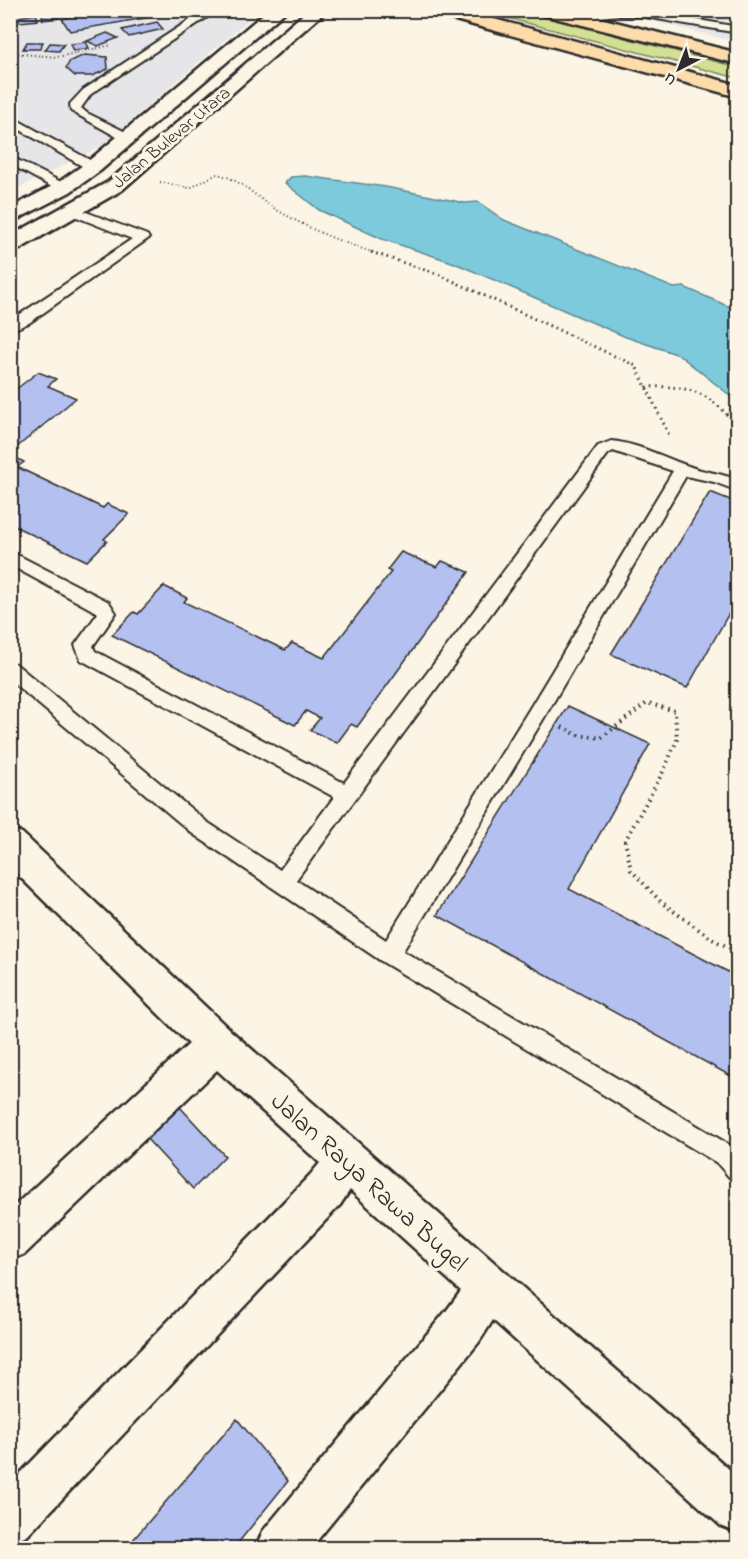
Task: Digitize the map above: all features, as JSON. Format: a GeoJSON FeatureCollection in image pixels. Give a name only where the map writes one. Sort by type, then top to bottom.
{"type":"FeatureCollection","features":[{"type":"Feature","properties":{"kind":"main road"},"geometry":{"type":"LineString","coordinates":[[439,10],[738,91]]}},
{"type":"Feature","properties":{"kind":"main road"},"geometry":{"type":"LineString","coordinates":[[545,10],[738,59]]}},
{"type":"Feature","properties":{"kind":"street","name":"Jalan Bulevar Utara"},"geometry":{"type":"LineString","coordinates":[[10,245],[106,192],[131,173],[319,10]]}},
{"type":"Feature","properties":{"kind":"street","name":"Jalan Bulevar Utara"},"geometry":{"type":"LineString","coordinates":[[10,217],[63,188],[93,167],[275,11]]}},
{"type":"Feature","properties":{"kind":"street","name":"Jalan Raya Rawa Bugel"},"geometry":{"type":"LineString","coordinates":[[10,844],[217,1044],[738,1509]]}},
{"type":"Feature","properties":{"kind":"street"},"geometry":{"type":"LineString","coordinates":[[10,1239],[217,1044]]}},
{"type":"Feature","properties":{"kind":"street"},"geometry":{"type":"LineString","coordinates":[[10,1520],[325,1190],[347,1161]]}},
{"type":"Feature","properties":{"kind":"street"},"geometry":{"type":"LineString","coordinates":[[280,1548],[463,1326],[490,1287]]}},
{"type":"Feature","properties":{"kind":"lane"},"geometry":{"type":"LineString","coordinates":[[128,138],[83,116],[75,106],[87,92],[213,10]]}},
{"type":"Feature","properties":{"kind":"lane"},"geometry":{"type":"LineString","coordinates":[[572,17],[619,12],[640,13],[738,30]]}},
{"type":"Feature","properties":{"kind":"lane"},"geometry":{"type":"LineString","coordinates":[[10,119],[93,167]]}},
{"type":"Feature","properties":{"kind":"lane"},"geometry":{"type":"LineString","coordinates":[[10,159],[63,188]]}},
{"type":"Feature","properties":{"kind":"lane"},"geometry":{"type":"LineString","coordinates":[[10,327],[24,320],[142,238],[73,211]]}},
{"type":"Feature","properties":{"kind":"lane"},"geometry":{"type":"LineString","coordinates":[[282,883],[603,450],[611,446],[622,447],[738,486]]}},
{"type":"Feature","properties":{"kind":"lane"},"geometry":{"type":"LineString","coordinates":[[389,954],[537,713],[691,472]]}},
{"type":"Feature","properties":{"kind":"lane"},"geometry":{"type":"LineString","coordinates":[[10,557],[103,607],[107,614],[84,645],[87,655],[348,795]]}},
{"type":"Feature","properties":{"kind":"lane"},"geometry":{"type":"LineString","coordinates":[[10,669],[200,828],[389,954],[725,1155],[738,1168]]}},
{"type":"Feature","properties":{"kind":"path"},"geometry":{"type":"LineString","coordinates":[[10,15],[42,10]]}},
{"type":"Feature","properties":{"kind":"path"},"geometry":{"type":"LineString","coordinates":[[10,53],[57,57],[159,35],[172,36]]}},
{"type":"Feature","properties":{"kind":"path"},"geometry":{"type":"LineString","coordinates":[[131,173],[181,189],[195,189],[217,174],[234,178],[274,208],[324,236],[440,275],[636,366],[667,432],[691,472]]}},
{"type":"Feature","properties":{"kind":"path"},"geometry":{"type":"LineString","coordinates":[[646,387],[677,385],[697,391],[723,408],[738,428]]}},
{"type":"Feature","properties":{"kind":"path"},"geometry":{"type":"LineString","coordinates":[[537,713],[577,735],[600,738],[647,703],[675,711],[677,740],[664,770],[625,841],[631,870],[662,902],[712,939],[738,952]]}},
{"type":"Feature","properties":{"kind":"shaded area"},"geometry":{"type":"Polygon","coordinates":[[[11,11],[259,11],[100,147],[11,192],[11,11]]]}},
{"type":"Feature","properties":{"kind":"shaded area"},"geometry":{"type":"Polygon","coordinates":[[[612,11],[737,11],[737,42],[612,11]]]}},
{"type":"Feature","properties":{"kind":"green space"},"geometry":{"type":"Polygon","coordinates":[[[481,11],[522,11],[737,67],[737,78],[481,11]]]}},
{"type":"Feature","properties":{"kind":"water"},"geometry":{"type":"Polygon","coordinates":[[[305,176],[386,187],[465,203],[478,202],[504,220],[674,288],[684,287],[737,310],[737,401],[679,355],[626,337],[452,262],[382,239],[319,210],[285,183],[291,177],[305,176]]]}},
{"type":"Feature","properties":{"kind":"building"},"geometry":{"type":"Polygon","coordinates":[[[98,10],[152,10],[157,16],[70,31],[62,19],[98,10]]]}},
{"type":"Feature","properties":{"kind":"building"},"geometry":{"type":"Polygon","coordinates":[[[58,12],[59,18],[43,20],[42,14],[58,12]]]}},
{"type":"Feature","properties":{"kind":"building"},"geometry":{"type":"Polygon","coordinates":[[[36,14],[38,20],[20,22],[18,17],[36,14]]]}},
{"type":"Feature","properties":{"kind":"building"},"geometry":{"type":"Polygon","coordinates":[[[157,22],[163,29],[129,37],[122,30],[157,22]]]}},
{"type":"Feature","properties":{"kind":"building"},"geometry":{"type":"Polygon","coordinates":[[[107,33],[118,38],[98,46],[87,41],[107,33]]]}},
{"type":"Feature","properties":{"kind":"building"},"geometry":{"type":"Polygon","coordinates":[[[27,42],[43,42],[40,49],[23,49],[27,42]]]}},
{"type":"Feature","properties":{"kind":"building"},"geometry":{"type":"Polygon","coordinates":[[[86,42],[89,48],[73,51],[70,44],[86,42]]]}},
{"type":"Feature","properties":{"kind":"building"},"geometry":{"type":"Polygon","coordinates":[[[50,43],[64,44],[59,51],[45,50],[50,43]]]}},
{"type":"Feature","properties":{"kind":"building"},"geometry":{"type":"Polygon","coordinates":[[[85,55],[107,57],[108,69],[92,76],[75,76],[66,68],[70,61],[85,55]]]}},
{"type":"Feature","properties":{"kind":"building"},"geometry":{"type":"Polygon","coordinates":[[[38,372],[56,379],[48,386],[76,398],[10,453],[10,394],[38,372]]]}},
{"type":"Feature","properties":{"kind":"building"},"geometry":{"type":"Polygon","coordinates":[[[10,455],[24,462],[17,467],[103,508],[107,504],[129,514],[104,539],[107,541],[87,561],[10,524],[10,455]]]}},
{"type":"Feature","properties":{"kind":"building"},"geometry":{"type":"Polygon","coordinates":[[[710,492],[738,503],[738,597],[687,688],[611,654],[710,492]]]}},
{"type":"Feature","properties":{"kind":"building"},"geometry":{"type":"Polygon","coordinates":[[[401,552],[437,567],[442,561],[469,572],[357,727],[351,724],[337,743],[310,730],[320,718],[306,711],[295,725],[112,635],[134,612],[138,614],[164,586],[187,598],[184,602],[285,650],[292,643],[324,658],[391,572],[387,570],[401,552]]]}},
{"type":"Feature","properties":{"kind":"building"},"geometry":{"type":"Polygon","coordinates":[[[568,706],[650,744],[569,889],[738,977],[738,1080],[437,915],[568,706]]]}},
{"type":"Feature","properties":{"kind":"building"},"geometry":{"type":"Polygon","coordinates":[[[179,1106],[225,1156],[193,1189],[146,1138],[179,1106]]]}},
{"type":"Feature","properties":{"kind":"building"},"geometry":{"type":"Polygon","coordinates":[[[237,1419],[288,1481],[234,1548],[126,1548],[237,1419]]]}}]}
